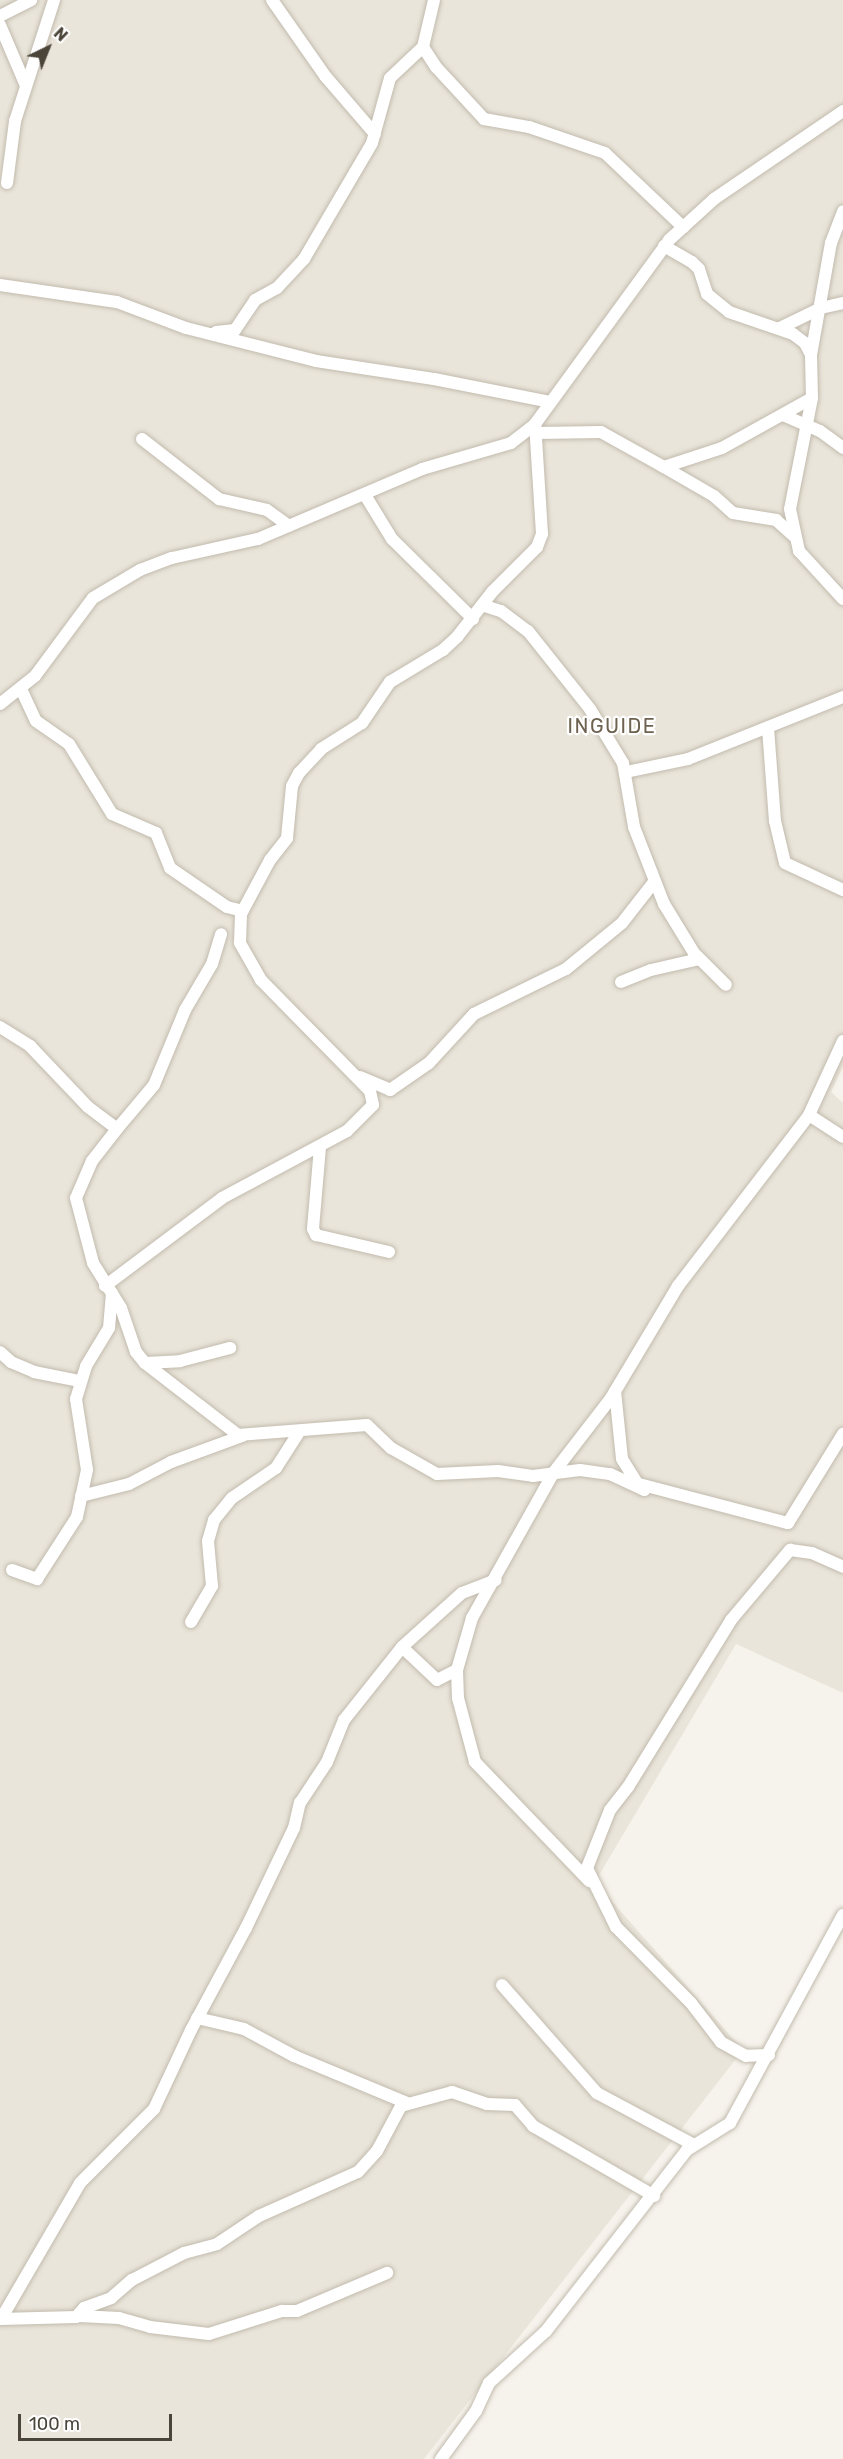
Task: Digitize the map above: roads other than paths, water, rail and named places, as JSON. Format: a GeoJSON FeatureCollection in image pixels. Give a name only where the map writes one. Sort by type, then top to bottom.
{"type":"FeatureCollection","features":[{"type":"Feature","properties":{"kind":"street"},"geometry":{"type":"LineString","coordinates":[[0,16],[31,0]]}},
{"type":"Feature","properties":{"kind":"street"},"geometry":{"type":"LineString","coordinates":[[7,183],[7,161],[26,86],[54,0]]}},
{"type":"Feature","properties":{"kind":"street"},"geometry":{"type":"LineString","coordinates":[[272,0],[326,77],[375,134]]}},
{"type":"Feature","properties":{"kind":"street"},"geometry":{"type":"LineString","coordinates":[[209,333],[235,330],[255,300],[277,288],[304,259],[375,134],[390,78],[423,47],[434,0]]}},
{"type":"Feature","properties":{"kind":"street"},"geometry":{"type":"LineString","coordinates":[[0,25],[26,86]]}},
{"type":"Feature","properties":{"kind":"street"},"geometry":{"type":"LineString","coordinates":[[423,47],[436,67],[484,119],[529,127],[605,153],[683,227]]}},
{"type":"Feature","properties":{"kind":"street"},"geometry":{"type":"LineString","coordinates":[[108,1290],[222,1198],[256,1177],[320,1147],[347,1131],[373,1105],[373,1096],[354,1074],[261,980],[240,943],[243,911],[270,860],[287,838],[292,786],[299,773],[321,749],[362,723],[390,682],[443,650],[473,620],[482,605],[540,540],[536,429],[550,402],[664,246],[683,227],[752,171],[843,111]]}},
{"type":"Feature","properties":{"kind":"street"},"geometry":{"type":"LineString","coordinates":[[843,211],[831,243],[812,355],[812,398],[790,496],[794,537],[799,551],[843,599]]}},
{"type":"Feature","properties":{"kind":"street"},"geometry":{"type":"LineString","coordinates":[[664,246],[692,262],[699,269],[707,294],[729,312],[780,328],[805,343],[812,355]]}},
{"type":"Feature","properties":{"kind":"street"},"geometry":{"type":"LineString","coordinates":[[0,285],[117,302],[209,333],[316,362],[434,379],[550,402]]}},
{"type":"Feature","properties":{"kind":"street"},"geometry":{"type":"LineString","coordinates":[[780,328],[821,308],[843,303]]}},
{"type":"Feature","properties":{"kind":"street"},"geometry":{"type":"LineString","coordinates":[[664,466],[722,448],[812,398]]}},
{"type":"Feature","properties":{"kind":"street"},"geometry":{"type":"LineString","coordinates":[[783,415],[807,428],[820,431],[843,448]]}},
{"type":"Feature","properties":{"kind":"street"},"geometry":{"type":"LineString","coordinates":[[0,704],[21,689],[83,609],[111,586],[172,558],[229,547],[289,526],[441,462],[511,443],[536,429],[601,432],[714,496],[733,513],[776,520],[794,537]]}},
{"type":"Feature","properties":{"kind":"street"},"geometry":{"type":"LineString","coordinates":[[142,439],[219,499],[267,510],[289,526]]}},
{"type":"Feature","properties":{"kind":"street"},"geometry":{"type":"LineString","coordinates":[[365,495],[392,539],[473,620]]}},
{"type":"Feature","properties":{"kind":"street"},"geometry":{"type":"LineString","coordinates":[[482,605],[501,611],[528,631],[590,710],[626,772],[628,805],[654,882],[683,938],[699,959],[726,985]]}},
{"type":"Feature","properties":{"kind":"street"},"geometry":{"type":"LineString","coordinates":[[21,689],[36,721],[69,744],[87,779],[112,814],[156,833],[170,868],[227,907],[243,911]]}},
{"type":"Feature","properties":{"kind":"street"},"geometry":{"type":"LineString","coordinates":[[626,772],[688,759],[843,697]]}},
{"type":"Feature","properties":{"kind":"street"},"geometry":{"type":"LineString","coordinates":[[768,728],[775,821],[785,863],[843,890]]}},
{"type":"Feature","properties":{"kind":"street"},"geometry":{"type":"LineString","coordinates":[[354,1074],[390,1089],[429,1063],[474,1014],[566,969],[622,923],[654,882]]}},
{"type":"Feature","properties":{"kind":"street"},"geometry":{"type":"LineString","coordinates":[[221,934],[212,964],[185,1010],[154,1085],[92,1161],[76,1198],[87,1246],[145,1363],[242,1436]]}},
{"type":"Feature","properties":{"kind":"street"},"geometry":{"type":"LineString","coordinates":[[621,982],[651,970],[699,959]]}},
{"type":"Feature","properties":{"kind":"street"},"geometry":{"type":"LineString","coordinates":[[0,1027],[30,1046],[65,1085],[117,1129]]}},
{"type":"Feature","properties":{"kind":"street"},"geometry":{"type":"LineString","coordinates":[[591,1883],[475,1762],[458,1698],[457,1670],[472,1618],[496,1580],[554,1472],[615,1390],[678,1286],[809,1116],[843,1041]]}},
{"type":"Feature","properties":{"kind":"street"},"geometry":{"type":"LineString","coordinates":[[809,1116],[843,1137]]}},
{"type":"Feature","properties":{"kind":"street"},"geometry":{"type":"LineString","coordinates":[[320,1147],[313,1229],[316,1235],[389,1252]]}},
{"type":"Feature","properties":{"kind":"street"},"geometry":{"type":"LineString","coordinates":[[12,1570],[34,1580],[40,1576],[74,1525],[87,1470],[84,1436],[77,1422],[80,1381],[109,1328],[108,1290]]}},
{"type":"Feature","properties":{"kind":"street"},"geometry":{"type":"LineString","coordinates":[[145,1363],[180,1361],[230,1348]]}},
{"type":"Feature","properties":{"kind":"street"},"geometry":{"type":"LineString","coordinates":[[0,1352],[8,1360],[34,1372],[80,1381]]}},
{"type":"Feature","properties":{"kind":"street"},"geometry":{"type":"LineString","coordinates":[[81,1496],[129,1484],[171,1462],[242,1436],[367,1425],[392,1448],[441,1474],[498,1471],[532,1476],[554,1472],[610,1474],[645,1490],[638,1484],[622,1459],[615,1390]]}},
{"type":"Feature","properties":{"kind":"street"},"geometry":{"type":"LineString","coordinates":[[190,1622],[212,1586],[208,1541],[214,1520],[232,1498],[276,1468],[299,1432]]}},
{"type":"Feature","properties":{"kind":"street"},"geometry":{"type":"LineString","coordinates":[[638,1484],[788,1523],[843,1434]]}},
{"type":"Feature","properties":{"kind":"street"},"geometry":{"type":"LineString","coordinates":[[769,2055],[746,2056],[721,2042],[691,2003],[616,1927],[591,1883],[586,1868],[607,1814],[628,1787],[732,1620],[790,1550],[812,1553],[843,1567]]}},
{"type":"Feature","properties":{"kind":"street"},"geometry":{"type":"LineString","coordinates":[[387,2273],[297,2311],[282,2311],[229,2331],[209,2334],[150,2327],[119,2318],[79,2316],[61,2320],[1,2319],[80,2183],[154,2109],[197,2018],[246,1929],[294,1828],[300,1803],[327,1762],[344,1720],[402,1647],[462,1593],[496,1580]]}},
{"type":"Feature","properties":{"kind":"street"},"geometry":{"type":"LineString","coordinates":[[402,1647],[458,1698]]}},
{"type":"Feature","properties":{"kind":"street"},"geometry":{"type":"LineString","coordinates":[[437,1680],[457,1670]]}},
{"type":"Feature","properties":{"kind":"street"},"geometry":{"type":"LineString","coordinates":[[441,2459],[476,2411],[489,2383],[546,2331],[654,2196],[692,2144],[730,2123],[769,2055],[843,1915]]}},
{"type":"Feature","properties":{"kind":"street"},"geometry":{"type":"LineString","coordinates":[[502,1985],[597,2093],[692,2144]]}},
{"type":"Feature","properties":{"kind":"street"},"geometry":{"type":"LineString","coordinates":[[197,2018],[244,2029],[294,2056],[407,2103]]}},
{"type":"Feature","properties":{"kind":"street"},"geometry":{"type":"LineString","coordinates":[[79,2316],[84,2308],[111,2298],[132,2280],[183,2253],[217,2244],[259,2216],[358,2172],[378,2151],[398,2109],[407,2103],[456,2092],[487,2104],[515,2105],[533,2126],[654,2196]]}},
{"type":"Feature","properties":{"kind":"district","name":"INGUIDE"},"geometry":{"type":"Point","coordinates":[612,726]}}]}
